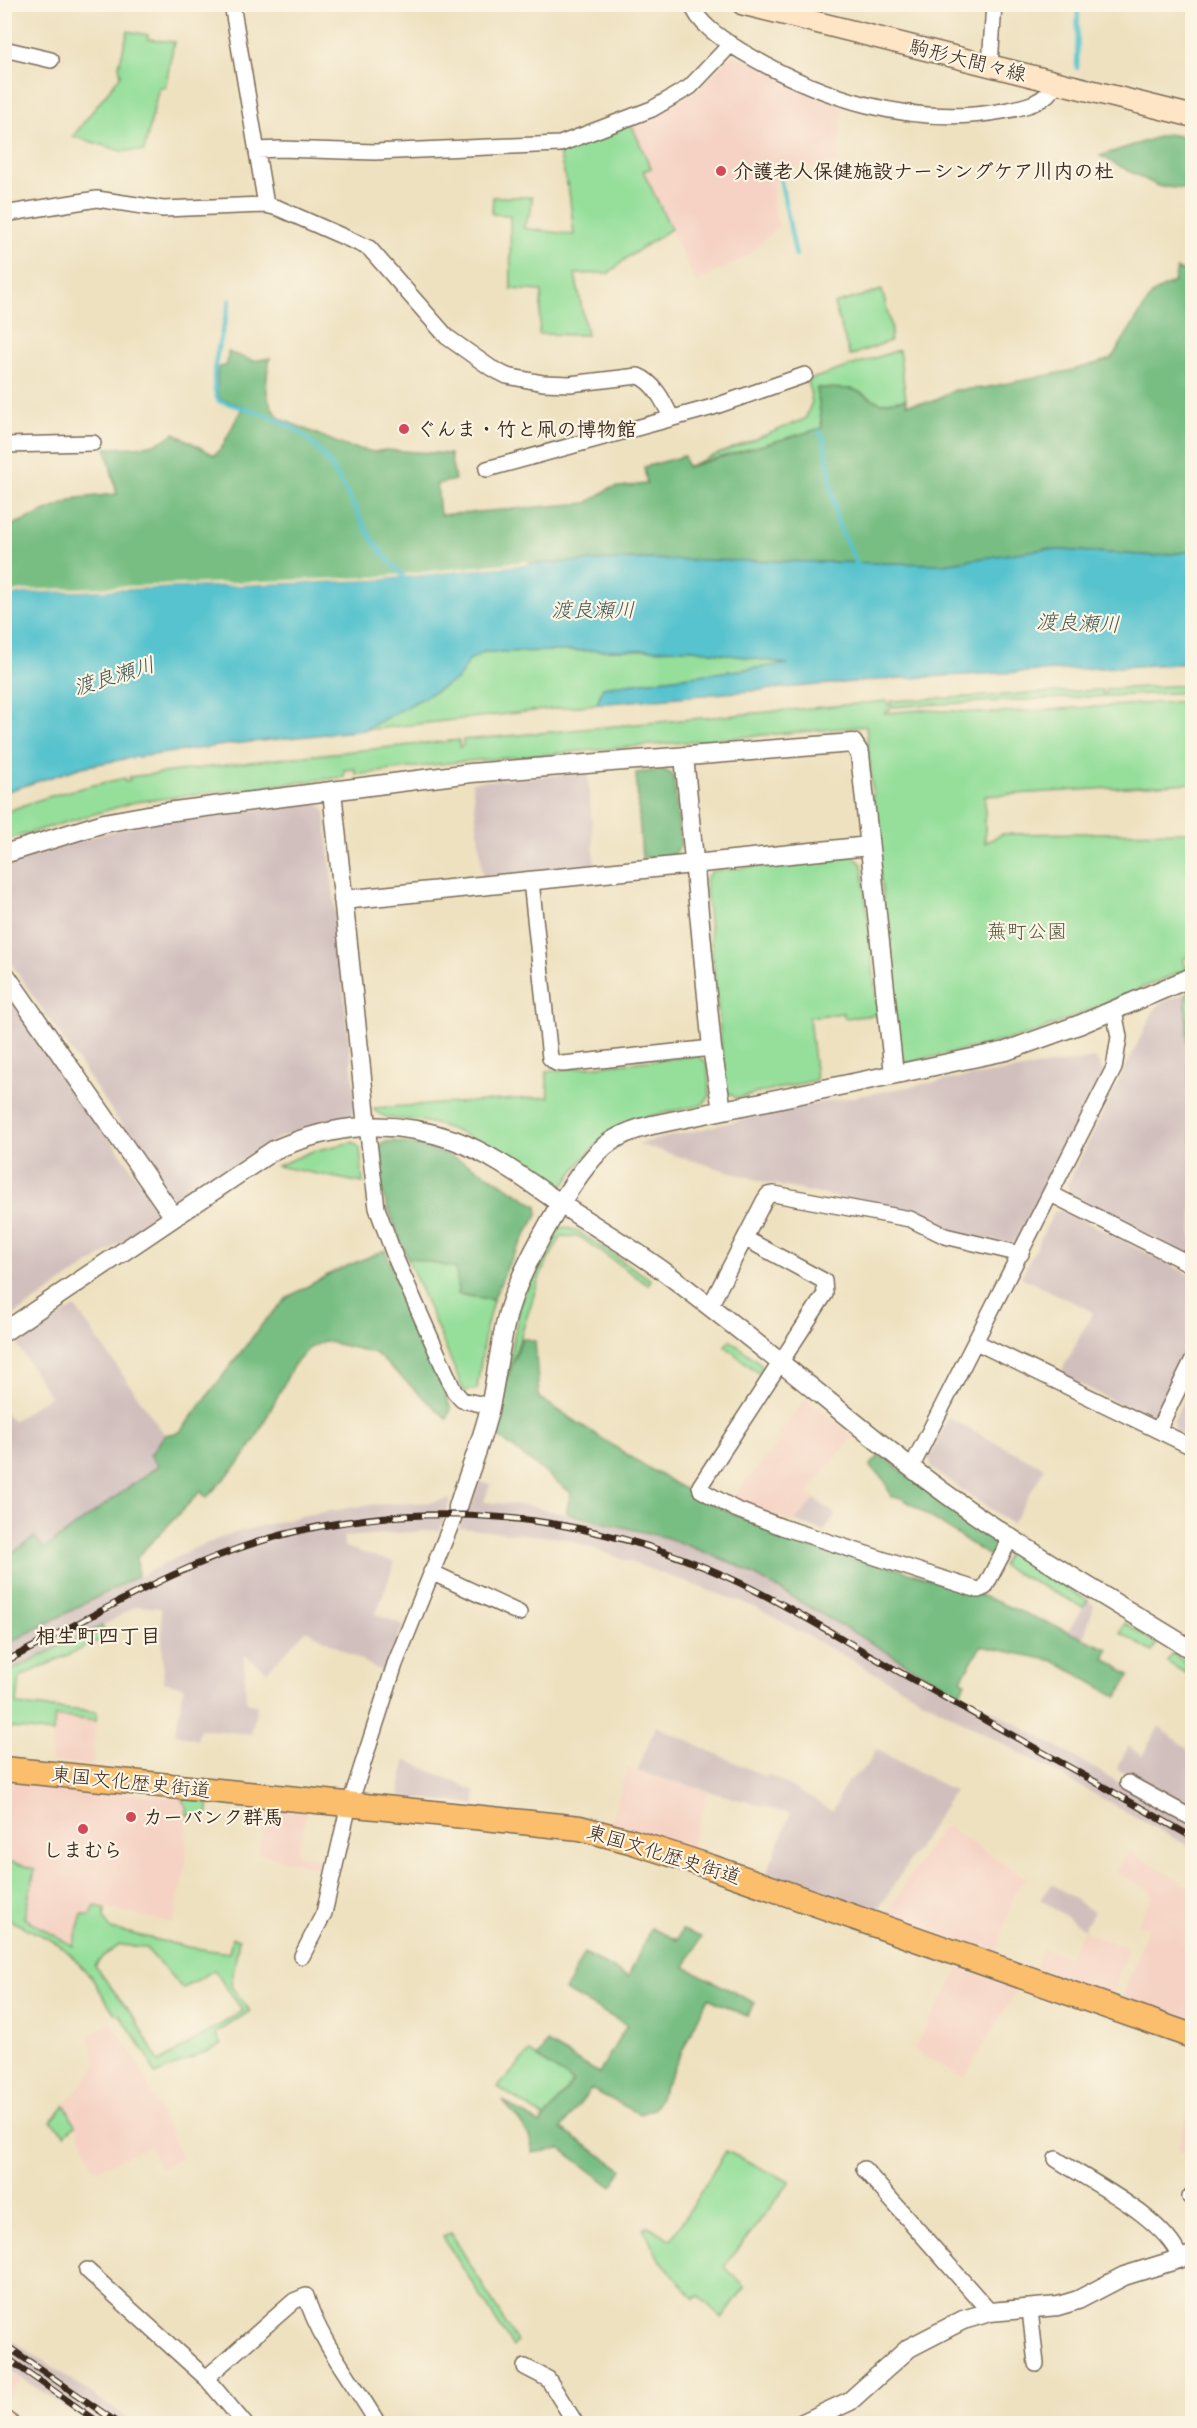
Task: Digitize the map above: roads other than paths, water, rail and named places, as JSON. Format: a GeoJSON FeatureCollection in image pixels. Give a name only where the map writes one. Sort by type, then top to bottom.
{"type":"FeatureCollection","features":[{"type":"Feature","properties":{"kind":"highway","name":"東国文化歴史街道"},"geometry":{"type":"LineString","coordinates":[[4,1769],[572,1827],[633,1842],[1192,2036]]}},
{"type":"Feature","properties":{"kind":"main road","name":"駒形大間々線"},"geometry":{"type":"LineString","coordinates":[[743,4],[1192,116]]}},
{"type":"Feature","properties":{"kind":"main road"},"geometry":{"type":"LineString","coordinates":[[4,2421],[8,2424]]}},
{"type":"Feature","properties":{"kind":"street"},"geometry":{"type":"LineString","coordinates":[[232,4],[266,205]]}},
{"type":"Feature","properties":{"kind":"street"},"geometry":{"type":"LineString","coordinates":[[692,4],[697,15],[708,27],[769,67],[842,98],[883,109],[938,117],[969,117],[1034,104],[1050,93],[1057,82]]}},
{"type":"Feature","properties":{"kind":"street"},"geometry":{"type":"LineString","coordinates":[[990,65],[994,4]]}},
{"type":"Feature","properties":{"kind":"street"},"geometry":{"type":"LineString","coordinates":[[257,150],[375,152],[560,144],[652,109],[690,87],[731,44]]}},
{"type":"Feature","properties":{"kind":"street"},"geometry":{"type":"LineString","coordinates":[[4,49],[51,60]]}},
{"type":"Feature","properties":{"kind":"street"},"geometry":{"type":"LineString","coordinates":[[4,214],[97,199],[163,209],[266,205],[294,214],[369,248],[447,337],[491,368],[507,376],[543,383],[570,384],[638,376],[645,379],[657,392],[670,417]]}},
{"type":"Feature","properties":{"kind":"street"},"geometry":{"type":"LineString","coordinates":[[487,469],[713,407],[805,375]]}},
{"type":"Feature","properties":{"kind":"street"},"geometry":{"type":"LineString","coordinates":[[4,445],[93,443]]}},
{"type":"Feature","properties":{"kind":"street"},"geometry":{"type":"LineString","coordinates":[[4,854],[135,816],[471,773],[853,743],[860,754],[894,1074]]}},
{"type":"Feature","properties":{"kind":"street"},"geometry":{"type":"LineString","coordinates":[[684,756],[712,1048],[722,1110]]}},
{"type":"Feature","properties":{"kind":"street"},"geometry":{"type":"LineString","coordinates":[[332,791],[374,1197],[395,1257],[454,1391],[462,1400],[490,1406]]}},
{"type":"Feature","properties":{"kind":"street"},"geometry":{"type":"LineString","coordinates":[[343,900],[869,846]]}},
{"type":"Feature","properties":{"kind":"street"},"geometry":{"type":"LineString","coordinates":[[531,881],[550,1058],[563,1064],[712,1048]]}},
{"type":"Feature","properties":{"kind":"street"},"geometry":{"type":"LineString","coordinates":[[4,973],[174,1217]]}},
{"type":"Feature","properties":{"kind":"street"},"geometry":{"type":"LineString","coordinates":[[302,1956],[324,1913],[350,1804],[395,1664],[458,1507],[490,1406],[504,1330],[518,1283],[562,1204],[597,1154],[619,1136],[633,1130],[1006,1051],[1114,1011],[1192,977]]}},
{"type":"Feature","properties":{"kind":"street"},"geometry":{"type":"LineString","coordinates":[[910,1468],[1052,1194],[1114,1068],[1119,1037],[1114,1011]]}},
{"type":"Feature","properties":{"kind":"street"},"geometry":{"type":"LineString","coordinates":[[4,1332],[274,1150],[322,1131],[367,1126],[404,1128],[455,1141],[489,1157],[645,1258],[781,1362],[910,1468],[1011,1537],[1192,1650]]}},
{"type":"Feature","properties":{"kind":"street"},"geometry":{"type":"LineString","coordinates":[[710,1306],[764,1201],[774,1194],[910,1219],[945,1236],[1021,1254]]}},
{"type":"Feature","properties":{"kind":"street"},"geometry":{"type":"LineString","coordinates":[[1052,1194],[1192,1265]]}},
{"type":"Feature","properties":{"kind":"street"},"geometry":{"type":"LineString","coordinates":[[746,1239],[824,1281],[825,1294],[700,1486],[700,1490],[735,1509],[782,1527],[978,1590],[985,1587],[1011,1537]]}},
{"type":"Feature","properties":{"kind":"street"},"geometry":{"type":"LineString","coordinates":[[976,1342],[1192,1447]]}},
{"type":"Feature","properties":{"kind":"street"},"geometry":{"type":"LineString","coordinates":[[1158,1430],[1192,1361]]}},
{"type":"Feature","properties":{"kind":"street"},"geometry":{"type":"LineString","coordinates":[[431,1572],[519,1613]]}},
{"type":"Feature","properties":{"kind":"street"},"geometry":{"type":"LineString","coordinates":[[1128,1783],[1192,1818]]}},
{"type":"Feature","properties":{"kind":"street"},"geometry":{"type":"LineString","coordinates":[[801,2424],[850,2402],[902,2354],[923,2339],[963,2320],[990,2312],[1030,2310],[1068,2303],[1124,2276],[1186,2256],[1145,2217],[1056,2159]]}},
{"type":"Feature","properties":{"kind":"street"},"geometry":{"type":"LineString","coordinates":[[864,2169],[986,2304],[990,2312]]}},
{"type":"Feature","properties":{"kind":"street"},"geometry":{"type":"LineString","coordinates":[[87,2270],[206,2378],[245,2424]]}},
{"type":"Feature","properties":{"kind":"street"},"geometry":{"type":"LineString","coordinates":[[206,2378],[294,2301],[306,2296],[345,2374],[378,2424]]}},
{"type":"Feature","properties":{"kind":"street"},"geometry":{"type":"LineString","coordinates":[[1030,2310],[1036,2364]]}},
{"type":"Feature","properties":{"kind":"street"},"geometry":{"type":"LineString","coordinates":[[525,2367],[548,2379],[576,2424]]}},
{"type":"Feature","properties":{"kind":"water","name":"渡良瀬川"},"geometry":{"type":"Polygon","coordinates":[[[1044,549],[1156,556],[1192,551],[1192,663],[889,679],[597,704],[603,687],[788,664],[693,649],[484,652],[469,660],[458,679],[364,730],[130,758],[82,767],[5,792],[5,597],[25,593],[374,580],[529,564],[634,559],[943,564],[1044,549]]]}},
{"type":"Feature","properties":{"kind":"waterway"},"geometry":{"type":"LineString","coordinates":[[1077,68],[1078,4]]}},
{"type":"Feature","properties":{"kind":"waterway"},"geometry":{"type":"LineString","coordinates":[[779,172],[796,256]]}},
{"type":"Feature","properties":{"kind":"waterway"},"geometry":{"type":"LineString","coordinates":[[230,300],[215,366],[215,391],[219,401],[278,420],[296,430],[309,441],[331,466],[376,545],[407,581]]}},
{"type":"Feature","properties":{"kind":"waterway"},"geometry":{"type":"LineString","coordinates":[[819,432],[824,438],[837,522],[858,566]]}},
{"type":"Feature","properties":{"kind":"railway"},"geometry":{"type":"LineString","coordinates":[[4,1662],[174,1574],[209,1559],[282,1535],[335,1524],[389,1517],[444,1515],[498,1517],[552,1524],[606,1535],[658,1550],[709,1569],[759,1592],[1192,1837]]}},
{"type":"Feature","properties":{"kind":"railway"},"geometry":{"type":"LineString","coordinates":[[4,2344],[119,2424]]}},
{"type":"Feature","properties":{"kind":"railway"},"geometry":{"type":"LineString","coordinates":[[4,2356],[101,2424]]}},
{"type":"Feature","properties":{"kind":"place","name":"介護老人保健施設ナーシングケア川内の杜"},"geometry":{"type":"Point","coordinates":[721,171]}},
{"type":"Feature","properties":{"kind":"place","name":"ぐんま・竹と凧の博物館"},"geometry":{"type":"Point","coordinates":[404,429]}},
{"type":"Feature","properties":{"kind":"place","name":"カーバンク群馬"},"geometry":{"type":"Point","coordinates":[131,1817]}},
{"type":"Feature","properties":{"kind":"place","name":"しまむら"},"geometry":{"type":"Point","coordinates":[83,1829]}},
{"type":"Feature","properties":{"kind":"district","name":"相生町四丁目"},"geometry":{"type":"Point","coordinates":[98,1636]}},
{"type":"Feature","properties":{"kind":"park label","name":"蕪町公園"},"geometry":{"type":"Point","coordinates":[1027,931]}}]}
